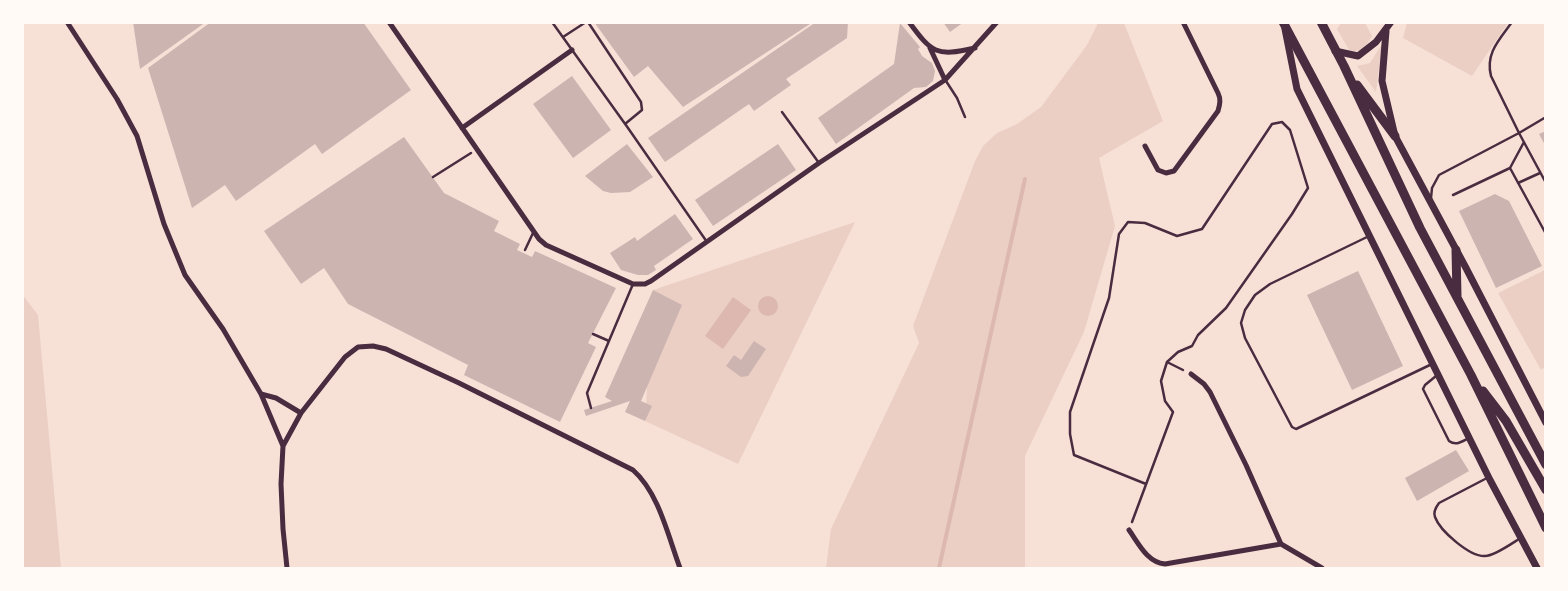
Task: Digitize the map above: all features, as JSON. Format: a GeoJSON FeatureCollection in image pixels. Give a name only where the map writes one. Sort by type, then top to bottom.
{"type":"FeatureCollection","features":[{"type":"Feature","properties":{"kind":"highway"},"geometry":{"type":"LineString","coordinates":[[1283,22],[1471,375],[1546,528]]}},
{"type":"Feature","properties":{"kind":"highway"},"geometry":{"type":"LineString","coordinates":[[1323,24],[1420,228],[1546,465]]}},
{"type":"Feature","properties":{"kind":"highway"},"geometry":{"type":"LineString","coordinates":[[1344,66],[1394,136]]}},
{"type":"Feature","properties":{"kind":"highway"},"geometry":{"type":"LineString","coordinates":[[1456,250],[1457,298]]}},
{"type":"Feature","properties":{"kind":"highway"},"geometry":{"type":"LineString","coordinates":[[1471,375],[1506,421],[1546,490]]}},
{"type":"Feature","properties":{"kind":"street"},"geometry":{"type":"LineString","coordinates":[[66,22],[117,99],[137,136],[164,224],[186,275],[224,329],[261,394],[283,446]]}},
{"type":"Feature","properties":{"kind":"street"},"geometry":{"type":"LineString","coordinates":[[389,22],[533,231],[546,245],[633,284],[651,281],[819,163],[945,80],[997,22]]}},
{"type":"Feature","properties":{"kind":"street"},"geometry":{"type":"LineString","coordinates":[[909,22],[930,48],[945,80]]}},
{"type":"Feature","properties":{"kind":"street"},"geometry":{"type":"LineString","coordinates":[[1145,146],[1158,170],[1166,173],[1174,171],[1220,106],[1218,92],[1183,22]]}},
{"type":"Feature","properties":{"kind":"street"},"geometry":{"type":"LineString","coordinates":[[1283,22],[1297,89],[1488,478],[1537,568]]}},
{"type":"Feature","properties":{"kind":"street"},"geometry":{"type":"LineString","coordinates":[[1336,51],[1358,56],[1376,42],[1386,31],[1390,23]]}},
{"type":"Feature","properties":{"kind":"street"},"geometry":{"type":"LineString","coordinates":[[1386,31],[1382,81],[1394,136],[1431,202],[1546,423]]}},
{"type":"Feature","properties":{"kind":"street"},"geometry":{"type":"LineString","coordinates":[[930,48],[940,52],[955,52],[975,48]]}},
{"type":"Feature","properties":{"kind":"street"},"geometry":{"type":"LineString","coordinates":[[462,128],[572,50]]}},
{"type":"Feature","properties":{"kind":"street"},"geometry":{"type":"LineString","coordinates":[[287,568],[281,484],[283,446],[300,412],[348,353],[364,346],[373,346],[386,349],[459,383],[633,470],[643,478],[651,490],[680,568]]}},
{"type":"Feature","properties":{"kind":"street"},"geometry":{"type":"LineString","coordinates":[[1191,374],[1204,384],[1210,392],[1246,465],[1281,544],[1322,568]]}},
{"type":"Feature","properties":{"kind":"street"},"geometry":{"type":"LineString","coordinates":[[261,394],[276,398],[300,412]]}},
{"type":"Feature","properties":{"kind":"street"},"geometry":{"type":"LineString","coordinates":[[1129,530],[1149,558],[1165,564],[1281,544]]}},
{"type":"Feature","properties":{"kind":"lane"},"geometry":{"type":"LineString","coordinates":[[552,22],[707,242]]}},
{"type":"Feature","properties":{"kind":"lane"},"geometry":{"type":"LineString","coordinates":[[563,37],[587,22],[641,102],[642,110],[625,124]]}},
{"type":"Feature","properties":{"kind":"lane"},"geometry":{"type":"LineString","coordinates":[[1512,22],[1493,48],[1489,69],[1519,133],[1546,183]]}},
{"type":"Feature","properties":{"kind":"lane"},"geometry":{"type":"LineString","coordinates":[[945,80],[957,98],[965,117]]}},
{"type":"Feature","properties":{"kind":"lane"},"geometry":{"type":"LineString","coordinates":[[782,112],[819,163]]}},
{"type":"Feature","properties":{"kind":"lane"},"geometry":{"type":"LineString","coordinates":[[1431,202],[1432,188],[1439,175],[1519,133],[1546,116]]}},
{"type":"Feature","properties":{"kind":"lane"},"geometry":{"type":"LineString","coordinates":[[1453,195],[1510,168],[1524,142]]}},
{"type":"Feature","properties":{"kind":"lane"},"geometry":{"type":"LineString","coordinates":[[1510,168],[1546,234]]}},
{"type":"Feature","properties":{"kind":"lane"},"geometry":{"type":"LineString","coordinates":[[1518,183],[1540,173]]}},
{"type":"Feature","properties":{"kind":"lane"},"geometry":{"type":"LineString","coordinates":[[525,250],[533,231]]}},
{"type":"Feature","properties":{"kind":"lane"},"geometry":{"type":"LineString","coordinates":[[1369,236],[1270,284],[1255,295],[1245,310],[1241,323],[1245,338],[1292,427],[1296,429],[1432,364]]}},
{"type":"Feature","properties":{"kind":"lane"},"geometry":{"type":"LineString","coordinates":[[591,408],[587,393],[633,284]]}},
{"type":"Feature","properties":{"kind":"lane"},"geometry":{"type":"LineString","coordinates":[[592,334],[609,341]]}},
{"type":"Feature","properties":{"kind":"lane"},"geometry":{"type":"LineString","coordinates":[[1438,375],[1425,385],[1424,389],[1449,441],[1457,444],[1469,438]]}},
{"type":"Feature","properties":{"kind":"lane"},"geometry":{"type":"LineString","coordinates":[[1488,478],[1438,503],[1434,510],[1434,517],[1452,540],[1478,556],[1488,556],[1521,538]]}},
{"type":"Feature","properties":{"kind":"path"},"geometry":{"type":"LineString","coordinates":[[1129,530],[1173,412],[1165,401],[1161,381],[1167,362],[1178,352],[1192,346],[1198,335],[1226,308],[1308,188],[1290,130],[1282,122],[1272,124],[1202,229],[1177,236],[1145,223],[1128,222],[1120,234],[1108,298],[1070,412],[1070,434],[1074,455],[1146,484]]}},
{"type":"Feature","properties":{"kind":"path"},"geometry":{"type":"LineString","coordinates":[[433,177],[476,149]]}},
{"type":"Feature","properties":{"kind":"path"},"geometry":{"type":"LineString","coordinates":[[1167,362],[1191,374]]}},
{"type":"Feature","properties":{"kind":"shaded area"},"geometry":{"type":"Polygon","coordinates":[[[1407,22],[1508,23],[1472,76],[1403,38],[1407,22]]]}},
{"type":"Feature","properties":{"kind":"shaded area"},"geometry":{"type":"Polygon","coordinates":[[[1098,23],[1124,23],[1163,121],[1099,158],[1115,226],[1084,332],[1025,456],[1025,568],[826,568],[831,529],[919,343],[913,326],[975,161],[983,146],[997,133],[1017,124],[1041,107],[1087,45],[1098,23]]]}},
{"type":"Feature","properties":{"kind":"shaded area"},"geometry":{"type":"Polygon","coordinates":[[[1341,23],[1365,23],[1372,36],[1366,46],[1357,51],[1349,50],[1337,29],[1341,23]]]}},
{"type":"Feature","properties":{"kind":"shaded area"},"geometry":{"type":"Polygon","coordinates":[[[1382,44],[1376,92],[1357,66],[1370,63],[1382,44]]]}},
{"type":"Feature","properties":{"kind":"shaded area"},"geometry":{"type":"Polygon","coordinates":[[[855,222],[738,464],[645,421],[653,290],[855,222]]]}},
{"type":"Feature","properties":{"kind":"shaded area"},"geometry":{"type":"Polygon","coordinates":[[[1545,270],[1545,367],[1541,370],[1498,293],[1545,270]]]}},
{"type":"Feature","properties":{"kind":"shaded area"},"geometry":{"type":"Polygon","coordinates":[[[22,294],[38,315],[61,568],[23,568],[22,294]]]}},
{"type":"Feature","properties":{"kind":"shaded area"},"geometry":{"type":"Polygon","coordinates":[[[768,296],[775,299],[778,306],[775,313],[768,316],[761,313],[758,306],[761,299],[768,296]]]}},
{"type":"Feature","properties":{"kind":"shaded area"},"geometry":{"type":"Polygon","coordinates":[[[733,297],[751,310],[723,349],[705,336],[733,297]]]}},
{"type":"Feature","properties":{"kind":"building"},"geometry":{"type":"Polygon","coordinates":[[[133,22],[206,22],[140,69],[133,22]]]}},
{"type":"Feature","properties":{"kind":"building"},"geometry":{"type":"Polygon","coordinates":[[[211,22],[363,22],[411,90],[322,154],[315,144],[236,201],[225,185],[192,208],[148,68],[211,22]]]}},
{"type":"Feature","properties":{"kind":"building"},"geometry":{"type":"Polygon","coordinates":[[[594,22],[813,22],[683,107],[648,66],[634,77],[594,22]]]}},
{"type":"Feature","properties":{"kind":"building"},"geometry":{"type":"Polygon","coordinates":[[[816,22],[848,22],[847,38],[786,79],[791,85],[754,111],[749,104],[665,162],[648,138],[816,22]]]}},
{"type":"Feature","properties":{"kind":"building"},"geometry":{"type":"Polygon","coordinates":[[[943,22],[964,22],[950,32],[943,22]]]}},
{"type":"Feature","properties":{"kind":"building"},"geometry":{"type":"Polygon","coordinates":[[[900,23],[920,47],[918,49],[922,56],[932,63],[935,71],[933,81],[926,87],[914,88],[836,144],[818,118],[894,64],[900,23]]]}},
{"type":"Feature","properties":{"kind":"building"},"geometry":{"type":"Polygon","coordinates":[[[572,76],[611,130],[573,158],[533,104],[572,76]]]}},
{"type":"Feature","properties":{"kind":"building"},"geometry":{"type":"Polygon","coordinates":[[[1546,131],[1546,147],[1539,134],[1546,131]]]}},
{"type":"Feature","properties":{"kind":"building"},"geometry":{"type":"Polygon","coordinates":[[[404,137],[444,193],[499,221],[494,231],[520,244],[517,250],[532,257],[535,251],[616,288],[588,343],[596,347],[560,422],[464,375],[468,365],[348,304],[324,268],[301,284],[264,231],[404,137]]]}},
{"type":"Feature","properties":{"kind":"building"},"geometry":{"type":"Polygon","coordinates":[[[627,144],[653,177],[630,192],[611,193],[603,191],[585,176],[627,144]]]}},
{"type":"Feature","properties":{"kind":"building"},"geometry":{"type":"Polygon","coordinates":[[[778,144],[796,170],[713,226],[695,200],[778,144]]]}},
{"type":"Feature","properties":{"kind":"building"},"geometry":{"type":"Polygon","coordinates":[[[1495,194],[1509,201],[1542,266],[1496,288],[1459,211],[1495,194]]]}},
{"type":"Feature","properties":{"kind":"building"},"geometry":{"type":"Polygon","coordinates":[[[675,214],[693,239],[654,266],[656,270],[648,275],[638,275],[621,270],[610,253],[635,237],[637,241],[675,214]]]}},
{"type":"Feature","properties":{"kind":"building"},"geometry":{"type":"Polygon","coordinates":[[[1358,271],[1403,366],[1352,390],[1307,295],[1358,271]]]}},
{"type":"Feature","properties":{"kind":"building"},"geometry":{"type":"Polygon","coordinates":[[[653,290],[682,305],[641,401],[652,406],[645,421],[625,412],[630,401],[586,416],[584,410],[612,401],[605,397],[653,290]]]}},
{"type":"Feature","properties":{"kind":"building"},"geometry":{"type":"Polygon","coordinates":[[[754,341],[766,349],[748,376],[741,377],[726,366],[734,355],[741,360],[754,341]]]}},
{"type":"Feature","properties":{"kind":"building"},"geometry":{"type":"Polygon","coordinates":[[[1456,450],[1469,471],[1417,501],[1405,478],[1456,450]]]}},
{"type":"Feature","properties":{"kind":"waterway"},"geometry":{"type":"LineString","coordinates":[[939,568],[1025,179]]}}]}
